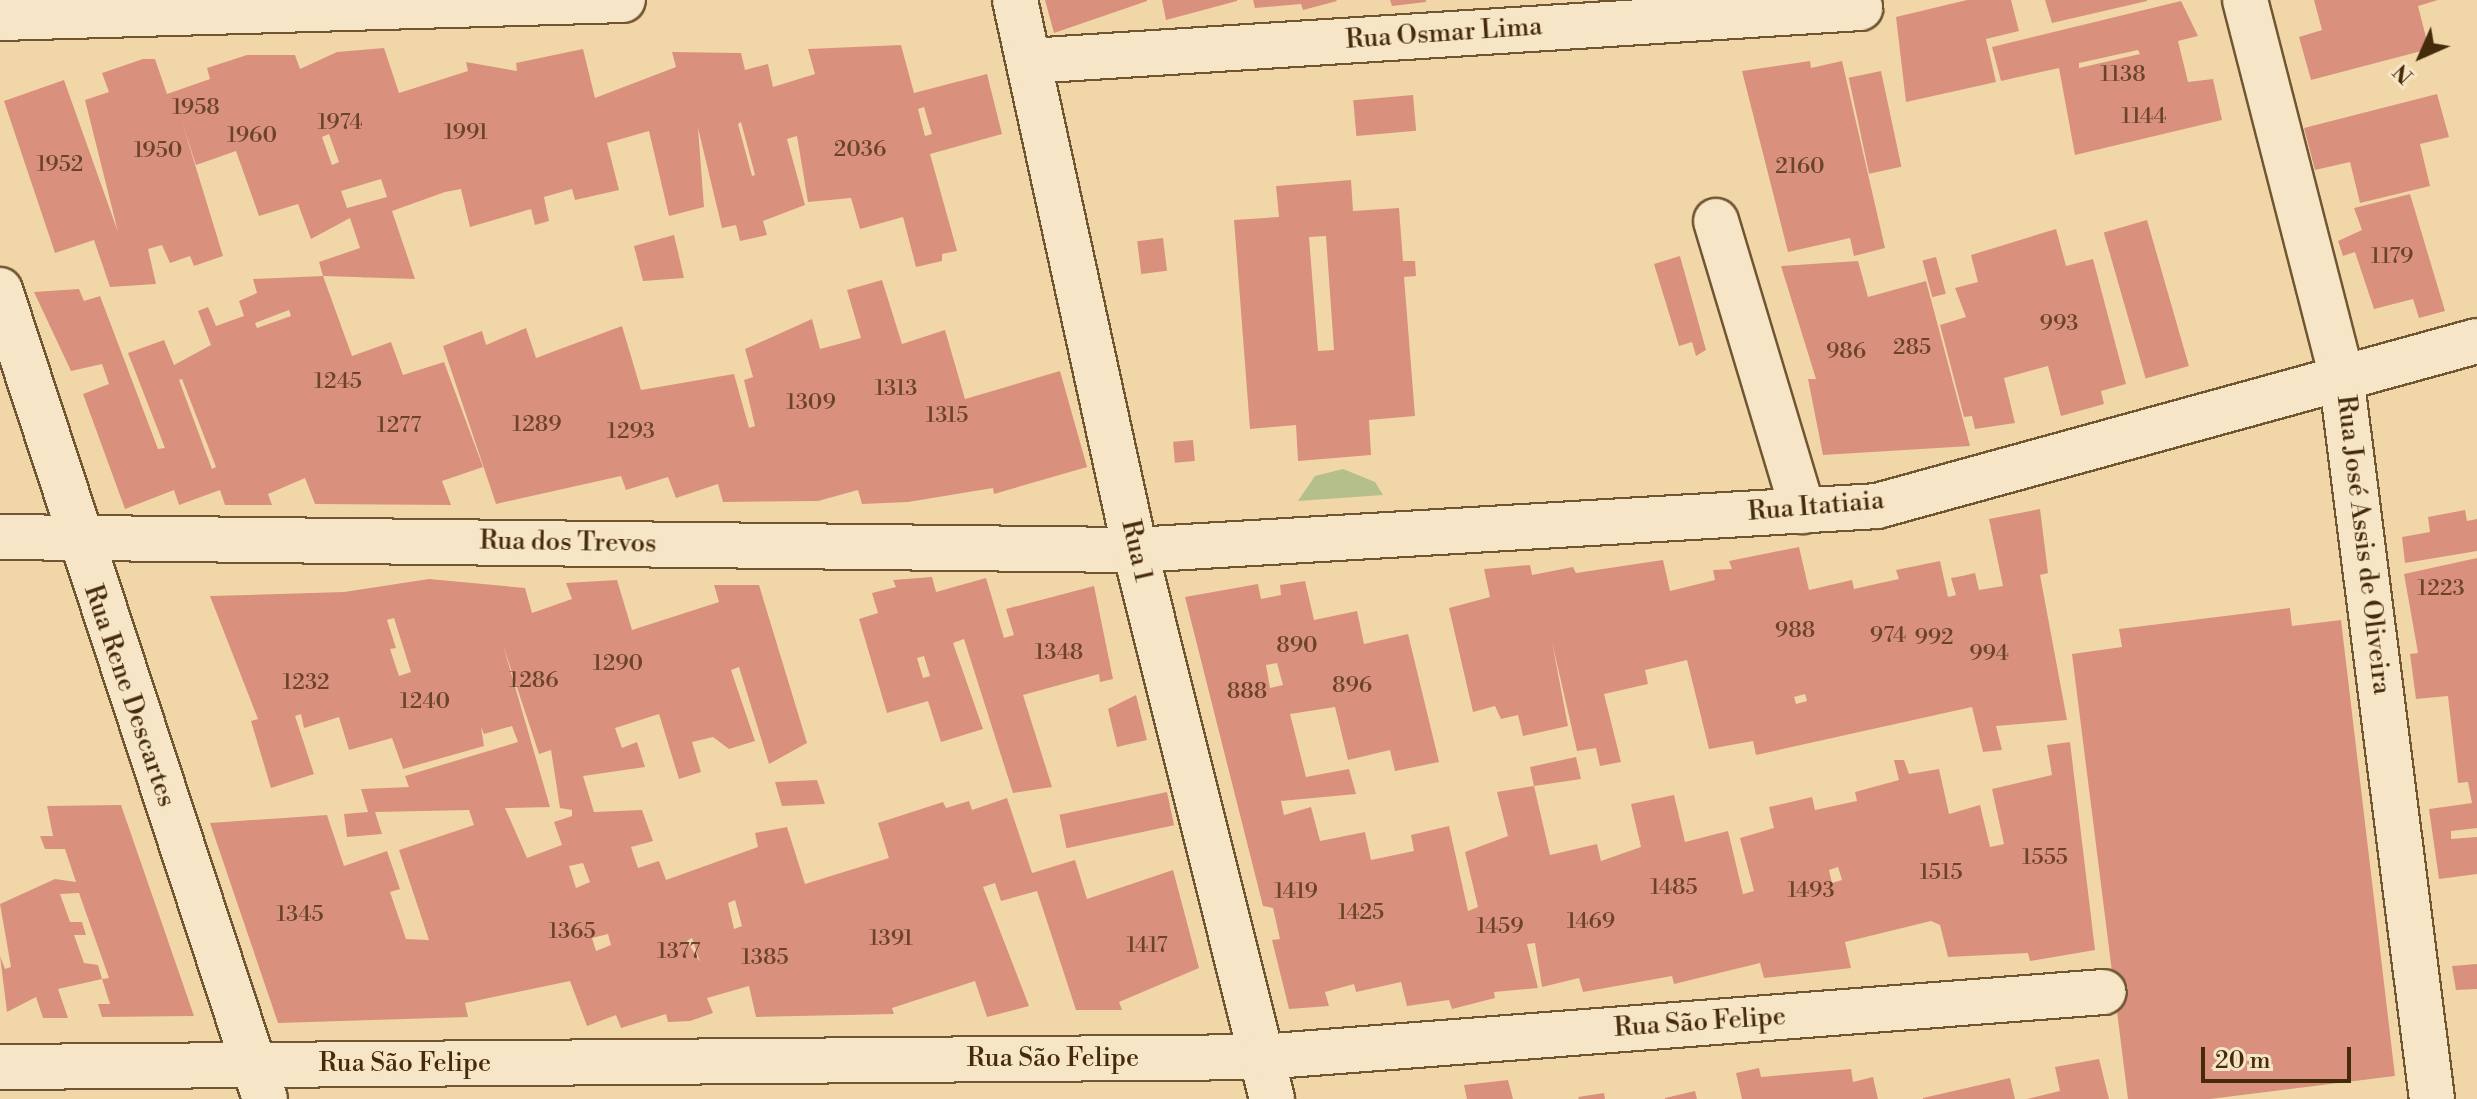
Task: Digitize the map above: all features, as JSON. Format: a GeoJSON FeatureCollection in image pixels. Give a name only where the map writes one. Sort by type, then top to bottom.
{"type":"FeatureCollection","features":[{"type":"Feature","properties":{"kind":"street"},"geometry":{"type":"LineString","coordinates":[[0,18],[623,0]]}},
{"type":"Feature","properties":{"kind":"street","name":"Rua 1"},"geometry":{"type":"LineString","coordinates":[[1015,0],[1135,550],[1272,1099]]}},
{"type":"Feature","properties":{"kind":"street","name":"Rua José Assis de Oliveira"},"geometry":{"type":"LineString","coordinates":[[2245,0],[2341,375],[2432,1099]]}},
{"type":"Feature","properties":{"kind":"street","name":"Rua Osmar Lima"},"geometry":{"type":"LineString","coordinates":[[1029,61],[1860,8]]}},
{"type":"Feature","properties":{"kind":"street"},"geometry":{"type":"LineString","coordinates":[[1716,221],[1803,511]]}},
{"type":"Feature","properties":{"kind":"street","name":"Rua Rene Descartes"},"geometry":{"type":"LineString","coordinates":[[0,290],[75,537],[260,1082]]}},
{"type":"Feature","properties":{"kind":"street","name":"Rua Itatiaia"},"geometry":{"type":"LineString","coordinates":[[1135,550],[1877,506],[2341,375],[2477,341]]}},
{"type":"Feature","properties":{"kind":"street","name":"Rua dos Trevos"},"geometry":{"type":"LineString","coordinates":[[0,537],[1135,550]]}},
{"type":"Feature","properties":{"kind":"street","name":"Rua São Felipe"},"geometry":{"type":"LineString","coordinates":[[0,1067],[260,1082],[1261,1057],[2103,992]]}},
{"type":"Feature","properties":{"kind":"green space"},"geometry":{"type":"Polygon","coordinates":[[[1343,469],[1375,482],[1383,495],[1298,501],[1315,476],[1343,469]]]}},
{"type":"Feature","properties":{"kind":"building"},"geometry":{"type":"Polygon","coordinates":[[[1045,0],[1147,0],[1147,1],[1054,33],[1045,0]]]}},
{"type":"Feature","properties":{"kind":"building"},"geometry":{"type":"Polygon","coordinates":[[[1162,0],[1237,0],[1237,1],[1166,20],[1162,0]]]}},
{"type":"Feature","properties":{"kind":"building"},"geometry":{"type":"Polygon","coordinates":[[[1253,0],[1337,1],[1303,10],[1301,4],[1255,8],[1253,0]]]}},
{"type":"Feature","properties":{"kind":"building"},"geometry":{"type":"Polygon","coordinates":[[[1390,0],[1426,0],[1426,2],[1392,6],[1390,0]]]}},
{"type":"Feature","properties":{"kind":"building"},"geometry":{"type":"Polygon","coordinates":[[[1967,0],[2011,0],[2019,31],[1986,39],[1996,82],[1906,102],[1896,17],[1967,0]]]}},
{"type":"Feature","properties":{"kind":"building"},"geometry":{"type":"Polygon","coordinates":[[[2045,0],[2147,0],[2147,1],[2052,23],[2045,0]]]}},
{"type":"Feature","properties":{"kind":"building"},"geometry":{"type":"Polygon","coordinates":[[[2314,0],[2438,0],[2418,6],[2429,49],[2311,80],[2299,37],[2322,30],[2314,0]]]}},
{"type":"Feature","properties":{"kind":"building"},"geometry":{"type":"Polygon","coordinates":[[[2181,1],[2198,36],[2178,41],[2188,82],[2213,79],[2222,120],[2075,155],[2059,68],[2001,81],[1992,47],[2181,1]],[[2138,50],[2079,63],[2079,68],[2140,54],[2138,50]]]}},
{"type":"Feature","properties":{"kind":"building"},"geometry":{"type":"Polygon","coordinates":[[[901,45],[914,93],[987,74],[1002,134],[930,154],[957,251],[942,254],[942,261],[916,267],[903,217],[860,229],[851,198],[808,202],[797,136],[787,139],[805,205],[763,221],[767,235],[740,241],[736,225],[722,228],[698,128],[704,207],[669,216],[649,131],[607,143],[619,190],[575,200],[572,189],[544,197],[549,221],[535,225],[531,209],[470,227],[461,189],[392,211],[415,279],[323,276],[319,262],[360,248],[350,218],[311,239],[298,204],[259,216],[236,151],[196,165],[182,122],[223,256],[194,266],[190,256],[170,263],[162,245],[148,249],[156,284],[110,287],[94,240],[55,253],[4,101],[64,80],[118,232],[85,100],[109,92],[102,73],[143,59],[155,59],[167,94],[210,79],[207,68],[247,55],[295,55],[300,69],[337,52],[384,48],[399,93],[468,71],[466,62],[517,71],[516,63],[583,49],[595,98],[676,67],[672,52],[741,53],[745,70],[768,64],[773,87],[815,74],[808,49],[901,45]],[[924,107],[918,109],[925,136],[932,134],[924,107]],[[741,122],[738,124],[752,176],[755,175],[741,122]],[[329,134],[322,137],[332,165],[339,162],[329,134]],[[381,179],[341,191],[347,208],[387,197],[381,179]]]}},
{"type":"Feature","properties":{"kind":"building"},"geometry":{"type":"Polygon","coordinates":[[[1810,61],[1811,68],[1842,61],[1885,248],[1854,256],[1850,238],[1788,252],[1742,71],[1810,61]]]}},
{"type":"Feature","properties":{"kind":"building"},"geometry":{"type":"Polygon","coordinates":[[[1881,71],[1901,167],[1869,174],[1849,78],[1881,71]]]}},
{"type":"Feature","properties":{"kind":"building"},"geometry":{"type":"Polygon","coordinates":[[[2437,94],[2449,137],[2420,144],[2430,186],[2360,203],[2350,162],[2315,170],[2304,128],[2437,94]]]}},
{"type":"Feature","properties":{"kind":"building"},"geometry":{"type":"Polygon","coordinates":[[[1413,95],[1416,131],[1356,136],[1353,100],[1413,95]]]}},
{"type":"Feature","properties":{"kind":"building"},"geometry":{"type":"Polygon","coordinates":[[[1351,180],[1353,211],[1399,208],[1403,261],[1415,261],[1416,276],[1404,277],[1415,416],[1369,420],[1371,455],[1298,461],[1296,425],[1250,429],[1234,220],[1279,217],[1276,186],[1351,180]],[[1326,236],[1309,237],[1318,351],[1334,350],[1326,236]]]}},
{"type":"Feature","properties":{"kind":"building"},"geometry":{"type":"Polygon","coordinates":[[[2410,194],[2445,311],[2419,318],[2413,299],[2374,309],[2355,252],[2343,256],[2338,241],[2362,230],[2354,208],[2410,194]]]}},
{"type":"Feature","properties":{"kind":"building"},"geometry":{"type":"Polygon","coordinates":[[[2147,220],[2189,366],[2146,379],[2104,232],[2147,220]]]}},
{"type":"Feature","properties":{"kind":"building"},"geometry":{"type":"Polygon","coordinates":[[[2056,229],[2066,266],[2093,259],[2126,384],[2101,391],[2104,404],[2061,416],[2048,366],[2004,378],[2015,423],[1975,429],[1972,416],[1964,417],[1940,325],[1966,317],[1955,288],[1978,282],[1971,255],[2056,229]]]}},
{"type":"Feature","properties":{"kind":"building"},"geometry":{"type":"Polygon","coordinates":[[[674,235],[684,278],[643,281],[634,246],[674,235]]]}},
{"type":"Feature","properties":{"kind":"building"},"geometry":{"type":"Polygon","coordinates":[[[1163,238],[1167,271],[1141,274],[1137,241],[1163,238]]]}},
{"type":"Feature","properties":{"kind":"building"},"geometry":{"type":"Polygon","coordinates":[[[1680,256],[1706,350],[1696,356],[1692,342],[1679,346],[1654,264],[1680,256]]]}},
{"type":"Feature","properties":{"kind":"building"},"geometry":{"type":"Polygon","coordinates":[[[1936,257],[1946,294],[1932,297],[1922,261],[1936,257]]]}},
{"type":"Feature","properties":{"kind":"building"},"geometry":{"type":"Polygon","coordinates":[[[1858,261],[1868,297],[1926,281],[1970,446],[1823,455],[1808,379],[1816,379],[1781,266],[1858,261]]]}},
{"type":"Feature","properties":{"kind":"building"},"geometry":{"type":"Polygon","coordinates":[[[323,276],[352,356],[391,342],[403,375],[444,362],[483,467],[442,481],[451,505],[315,504],[305,478],[268,494],[272,505],[225,505],[220,490],[179,505],[174,490],[125,509],[83,394],[109,384],[102,364],[71,371],[34,292],[79,289],[84,301],[100,296],[158,449],[165,448],[128,353],[164,340],[174,365],[211,345],[198,311],[208,307],[216,326],[244,316],[239,301],[257,293],[253,279],[323,276]],[[289,310],[255,323],[257,328],[291,316],[289,310]],[[182,379],[179,380],[212,469],[216,467],[182,379]]]}},
{"type":"Feature","properties":{"kind":"building"},"geometry":{"type":"Polygon","coordinates":[[[882,280],[902,344],[945,330],[965,399],[1060,371],[1087,467],[994,494],[993,488],[908,502],[862,504],[858,490],[818,501],[723,502],[718,484],[676,498],[668,477],[626,490],[621,476],[496,504],[443,346],[482,331],[486,345],[526,328],[536,358],[622,326],[641,390],[734,374],[749,428],[755,426],[744,380],[753,377],[745,349],[812,319],[820,349],[861,338],[847,290],[882,280]]]}},
{"type":"Feature","properties":{"kind":"building"},"geometry":{"type":"Polygon","coordinates":[[[1193,440],[1195,461],[1175,463],[1173,442],[1193,440]]]}},
{"type":"Feature","properties":{"kind":"building"},"geometry":{"type":"Polygon","coordinates":[[[2040,509],[2048,573],[2040,575],[2067,720],[1996,726],[2002,750],[1983,752],[1972,707],[1756,755],[1753,741],[1709,749],[1687,660],[1645,670],[1648,684],[1604,694],[1621,762],[1600,766],[1596,748],[1577,751],[1552,642],[1568,726],[1523,736],[1518,715],[1501,719],[1495,706],[1473,712],[1449,608],[1490,597],[1484,569],[1530,565],[1532,575],[1573,567],[1576,573],[1663,560],[1670,591],[1715,580],[1713,570],[1732,569],[1729,561],[1799,547],[1809,590],[1852,580],[1854,589],[1899,579],[1896,570],[1940,561],[1948,597],[1956,595],[1951,578],[1975,573],[1979,590],[2003,586],[1989,519],[2040,509]],[[1805,694],[1794,697],[1796,704],[1807,701],[1805,694]]]}},
{"type":"Feature","properties":{"kind":"building"},"geometry":{"type":"Polygon","coordinates":[[[2465,510],[2467,521],[2477,519],[2477,551],[2405,563],[2402,537],[2430,532],[2428,517],[2465,510]]]}},
{"type":"Feature","properties":{"kind":"building"},"geometry":{"type":"Polygon","coordinates":[[[2477,558],[2477,828],[2451,831],[2451,839],[2477,837],[2477,874],[2439,879],[2429,809],[2472,803],[2468,782],[2458,783],[2448,696],[2416,699],[2410,654],[2418,653],[2404,574],[2477,558]]]}},
{"type":"Feature","properties":{"kind":"building"},"geometry":{"type":"Polygon","coordinates":[[[932,577],[936,592],[986,578],[1004,638],[1014,635],[1006,609],[1094,586],[1113,679],[1100,682],[1099,674],[1023,695],[1052,787],[1013,793],[964,639],[953,643],[983,729],[941,742],[928,701],[887,713],[859,619],[878,613],[872,593],[896,587],[893,580],[932,577]],[[924,656],[917,658],[923,678],[930,676],[924,656]]]}},
{"type":"Feature","properties":{"kind":"building"},"geometry":{"type":"Polygon","coordinates":[[[429,579],[525,588],[532,613],[572,599],[566,583],[617,580],[632,630],[719,602],[714,585],[759,585],[807,743],[769,764],[739,667],[731,670],[755,741],[729,749],[713,737],[692,742],[701,772],[679,779],[659,714],[615,728],[622,748],[637,742],[645,767],[583,776],[594,812],[642,810],[653,841],[631,847],[638,868],[659,861],[666,880],[758,847],[755,833],[787,827],[805,884],[889,858],[878,823],[943,802],[946,808],[969,801],[972,810],[1007,798],[1032,873],[1075,860],[1087,899],[1173,870],[1199,968],[1119,1002],[1122,1010],[1076,1010],[1037,891],[1001,901],[995,883],[983,887],[1029,1006],[987,1017],[975,981],[892,1008],[894,1014],[756,1017],[749,986],[707,998],[713,1013],[690,1021],[668,1022],[666,1014],[621,1028],[616,1015],[587,1026],[570,981],[465,1003],[468,1017],[278,1023],[210,823],[327,815],[344,866],[387,851],[400,889],[390,892],[406,939],[429,940],[399,850],[474,825],[469,810],[375,812],[382,834],[347,837],[344,814],[368,812],[361,789],[409,787],[405,776],[518,742],[512,726],[484,734],[481,727],[484,746],[403,769],[392,738],[349,750],[339,717],[304,728],[301,714],[295,716],[314,774],[271,788],[251,721],[258,719],[210,596],[344,592],[429,579]],[[394,618],[387,620],[396,648],[390,649],[399,676],[411,672],[394,618]],[[503,645],[550,807],[505,808],[527,858],[562,845],[554,822],[572,816],[572,810],[560,808],[551,750],[539,754],[503,645]],[[583,863],[569,866],[576,888],[590,882],[583,863]],[[735,900],[728,903],[734,929],[742,926],[735,900]],[[608,934],[592,938],[596,951],[611,945],[608,934]],[[692,938],[687,941],[700,962],[692,938]]]}},
{"type":"Feature","properties":{"kind":"building"},"geometry":{"type":"Polygon","coordinates":[[[1305,581],[1314,620],[1357,611],[1364,644],[1408,634],[1439,762],[1395,771],[1390,750],[1348,760],[1335,707],[1290,714],[1306,777],[1349,769],[1356,794],[1281,801],[1284,815],[1311,807],[1320,841],[1365,832],[1371,860],[1414,851],[1411,835],[1449,826],[1468,911],[1478,907],[1465,852],[1508,836],[1497,792],[1534,786],[1550,855],[1597,844],[1601,861],[1641,847],[1631,804],[1674,795],[1685,842],[1728,831],[1743,894],[1754,891],[1740,838],[1774,828],[1769,807],[1812,797],[1815,810],[1857,801],[1855,792],[1899,780],[1894,760],[1904,760],[1909,774],[1939,769],[1949,814],[1980,805],[1990,847],[2004,844],[1992,789],[2052,775],[2047,745],[2070,742],[2095,950],[2030,961],[2028,953],[1948,957],[1940,925],[1931,921],[1845,942],[1851,968],[1764,978],[1760,963],[1674,984],[1672,976],[1583,992],[1579,978],[1542,987],[1535,943],[1527,944],[1538,988],[1494,992],[1495,998],[1452,1009],[1449,1000],[1407,1006],[1401,982],[1356,992],[1354,984],[1325,992],[1329,1006],[1289,1009],[1272,940],[1280,939],[1273,908],[1263,906],[1185,597],[1258,584],[1261,599],[1281,595],[1280,585],[1305,581]],[[1277,663],[1266,665],[1270,688],[1283,685],[1277,663]],[[1838,867],[1829,870],[1832,883],[1842,880],[1838,867]]]}},
{"type":"Feature","properties":{"kind":"building"},"geometry":{"type":"Polygon","coordinates":[[[2290,608],[2292,626],[2341,620],[2395,1076],[2210,1099],[2128,1099],[2072,654],[2122,647],[2119,629],[2290,608]]]}},
{"type":"Feature","properties":{"kind":"building"},"geometry":{"type":"Polygon","coordinates":[[[1136,695],[1147,740],[1117,747],[1108,709],[1136,695]]]}},
{"type":"Feature","properties":{"kind":"building"},"geometry":{"type":"Polygon","coordinates":[[[1576,757],[1581,779],[1534,786],[1530,767],[1576,757]]]}},
{"type":"Feature","properties":{"kind":"building"},"geometry":{"type":"Polygon","coordinates":[[[817,780],[825,804],[782,806],[775,782],[817,780]]]}},
{"type":"Feature","properties":{"kind":"building"},"geometry":{"type":"Polygon","coordinates":[[[1167,792],[1174,825],[1066,848],[1059,815],[1167,792]]]}},
{"type":"Feature","properties":{"kind":"building"},"geometry":{"type":"Polygon","coordinates":[[[121,805],[194,1016],[102,1017],[98,1004],[110,1004],[102,979],[58,989],[68,1018],[43,1018],[36,997],[7,1012],[0,956],[5,969],[11,967],[0,904],[55,879],[76,882],[65,849],[45,849],[40,836],[53,836],[47,806],[121,805]],[[79,893],[60,894],[70,922],[82,922],[86,935],[74,935],[84,963],[98,965],[102,979],[109,978],[79,893]]]}},
{"type":"Feature","properties":{"kind":"building"},"geometry":{"type":"Polygon","coordinates":[[[2477,964],[2477,989],[2456,990],[2452,966],[2477,964]]]}},
{"type":"Feature","properties":{"kind":"building"},"geometry":{"type":"Polygon","coordinates":[[[2099,1059],[2109,1099],[2027,1099],[2060,1091],[2055,1067],[2099,1059]]]}},
{"type":"Feature","properties":{"kind":"building"},"geometry":{"type":"Polygon","coordinates":[[[1759,1068],[1761,1077],[1851,1069],[1853,1082],[1873,1077],[1878,1099],[1742,1099],[1736,1073],[1759,1068]]]}},
{"type":"Feature","properties":{"kind":"building"},"geometry":{"type":"Polygon","coordinates":[[[2010,1078],[2015,1099],[1923,1099],[1923,1098],[2010,1078]]]}},
{"type":"Feature","properties":{"kind":"building"},"geometry":{"type":"Polygon","coordinates":[[[1508,1080],[1513,1099],[1467,1099],[1464,1085],[1508,1080]]]}},
{"type":"Feature","properties":{"kind":"building"},"geometry":{"type":"Polygon","coordinates":[[[1695,1091],[1697,1099],[1665,1099],[1665,1098],[1695,1091]]]}},
{"type":"Feature","properties":{"kind":"building"},"geometry":{"type":"Polygon","coordinates":[[[1604,1093],[1605,1099],[1578,1097],[1604,1093]]]}}]}
